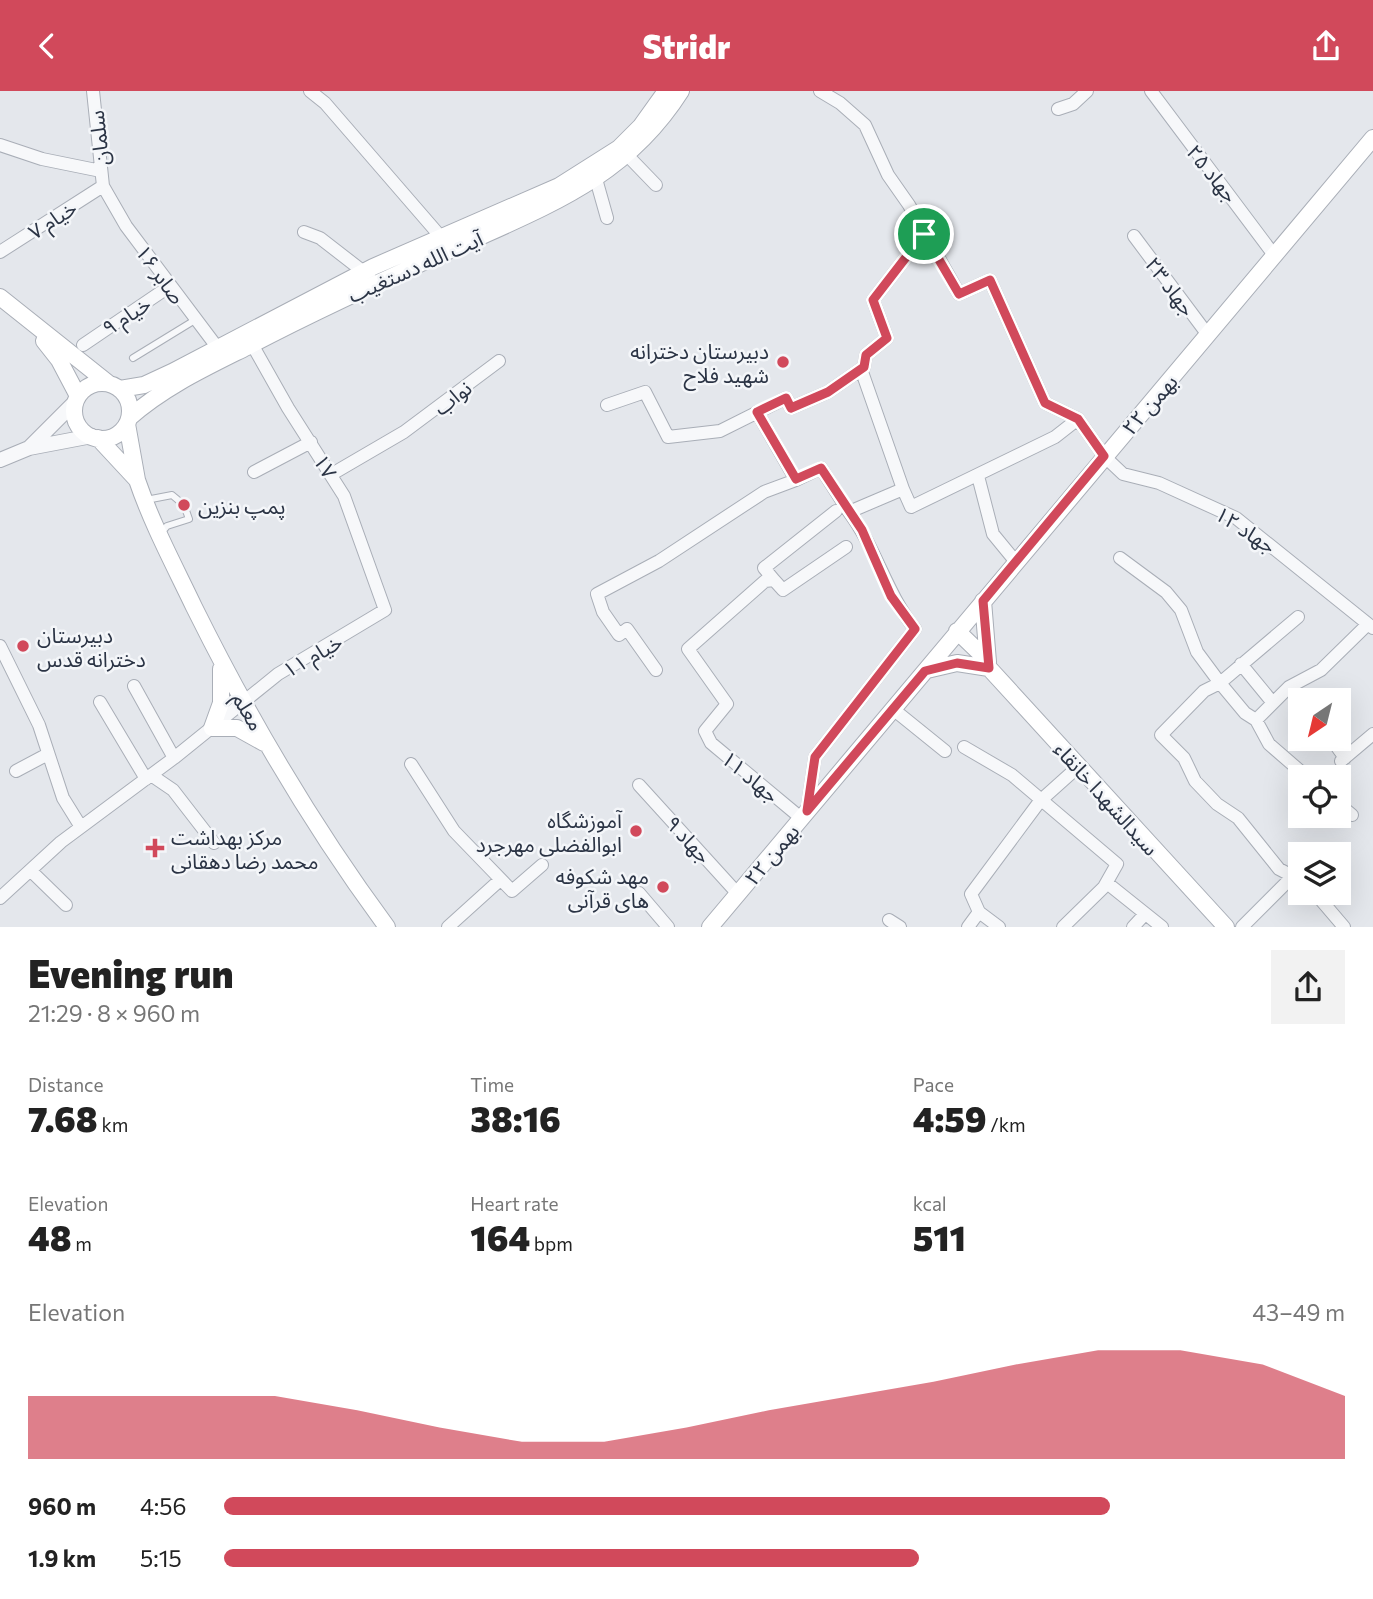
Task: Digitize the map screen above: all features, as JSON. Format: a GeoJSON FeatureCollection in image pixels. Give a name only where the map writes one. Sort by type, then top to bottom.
{"type":"FeatureCollection","features":[{"type":"Feature","properties":{"kind":"main road","name":"آیت الله دستغیب"},"geometry":{"type":"LineString","coordinates":[[446,244],[593,166],[641,126],[666,91]]}},
{"type":"Feature","properties":{"kind":"main road","name":"آیت الله دستغیب"},"geometry":{"type":"LineString","coordinates":[[114,386],[144,385],[221,353],[369,276],[446,244],[538,212],[596,179],[627,155],[662,121],[681,91]]}},
{"type":"Feature","properties":{"kind":"main road","name":"۲۲ بهمن"},"geometry":{"type":"LineString","coordinates":[[715,925],[954,635],[1373,138]]}},
{"type":"Feature","properties":{"kind":"main road"},"geometry":{"type":"LineString","coordinates":[[0,297],[29,323],[114,386],[129,403],[128,421],[137,480]]}},
{"type":"Feature","properties":{"kind":"main road"},"geometry":{"type":"LineString","coordinates":[[29,323],[60,361],[77,399],[75,418],[137,480]]}},
{"type":"Feature","properties":{"kind":"main road","name":"آیت الله دستغیب"},"geometry":{"type":"LineString","coordinates":[[128,421],[158,393],[221,353]]}},
{"type":"Feature","properties":{"kind":"main road"},"geometry":{"type":"LineString","coordinates":[[77,399],[96,383],[114,386]]}},
{"type":"Feature","properties":{"kind":"main road"},"geometry":{"type":"LineString","coordinates":[[95,437],[111,437],[128,421]]}},
{"type":"Feature","properties":{"kind":"main road","name":"معلم"},"geometry":{"type":"LineString","coordinates":[[137,480],[159,535],[243,704],[314,819],[387,927]]}},
{"type":"Feature","properties":{"kind":"main road"},"geometry":{"type":"LineString","coordinates":[[925,671],[957,663],[989,668],[983,601]]}},
{"type":"Feature","properties":{"kind":"main road","name":"سیدالشهدا خانقاء"},"geometry":{"type":"LineString","coordinates":[[954,635],[980,664],[989,668],[1226,927]]}},
{"type":"Feature","properties":{"kind":"main road"},"geometry":{"type":"LineString","coordinates":[[219,658],[223,689],[212,728],[237,728],[271,749]]}},
{"type":"Feature","properties":{"kind":"street","name":"سلمان"},"geometry":{"type":"LineString","coordinates":[[93,91],[103,186]]}},
{"type":"Feature","properties":{"kind":"street"},"geometry":{"type":"LineString","coordinates":[[310,91],[325,103],[446,244]]}},
{"type":"Feature","properties":{"kind":"street"},"geometry":{"type":"LineString","coordinates":[[820,91],[840,103],[864,125],[888,175],[909,205],[959,294],[990,280],[1045,403],[1078,419],[1055,436],[911,507],[902,489],[861,369]]}},
{"type":"Feature","properties":{"kind":"street"},"geometry":{"type":"LineString","coordinates":[[1058,109],[1073,104],[1087,91]]}},
{"type":"Feature","properties":{"kind":"street","name":"جهاد ۲۵"},"geometry":{"type":"LineString","coordinates":[[1151,91],[1274,255]]}},
{"type":"Feature","properties":{"kind":"street"},"geometry":{"type":"LineString","coordinates":[[1,152],[101,171]]}},
{"type":"Feature","properties":{"kind":"street"},"geometry":{"type":"LineString","coordinates":[[627,155],[656,185]]}},
{"type":"Feature","properties":{"kind":"street"},"geometry":{"type":"LineString","coordinates":[[596,179],[607,218]]}},
{"type":"Feature","properties":{"kind":"street","name":"خیام ۷"},"geometry":{"type":"LineString","coordinates":[[0,252],[103,186]]}},
{"type":"Feature","properties":{"kind":"street","name":"صابر ۱۶"},"geometry":{"type":"LineString","coordinates":[[103,186],[126,226],[221,353]]}},
{"type":"Feature","properties":{"kind":"street"},"geometry":{"type":"LineString","coordinates":[[304,232],[320,238],[369,276]]}},
{"type":"Feature","properties":{"kind":"street"},"geometry":{"type":"LineString","coordinates":[[607,405],[645,392],[668,437],[720,431],[786,398],[791,408],[828,392],[861,369],[866,355],[887,338],[873,300],[924,234]]}},
{"type":"Feature","properties":{"kind":"street","name":"جهاد ۲۳"},"geometry":{"type":"LineString","coordinates":[[1135,236],[1209,335]]}},
{"type":"Feature","properties":{"kind":"street","name":"خیام ۹"},"geometry":{"type":"LineString","coordinates":[[83,345],[170,286]]}},
{"type":"Feature","properties":{"kind":"street","name":"۱۷"},"geometry":{"type":"LineString","coordinates":[[248,339],[344,496],[384,610]]}},
{"type":"Feature","properties":{"kind":"street","name":"نواب"},"geometry":{"type":"LineString","coordinates":[[332,474],[404,432],[499,361]]}},
{"type":"Feature","properties":{"kind":"street"},"geometry":{"type":"LineString","coordinates":[[29,448],[77,399]]}},
{"type":"Feature","properties":{"kind":"street"},"geometry":{"type":"LineString","coordinates":[[757,412],[796,479]]}},
{"type":"Feature","properties":{"kind":"street","name":"جهاد ۱۲"},"geometry":{"type":"LineString","coordinates":[[1078,419],[1104,456],[1124,474],[1159,483],[1236,518],[1371,626]]}},
{"type":"Feature","properties":{"kind":"street"},"geometry":{"type":"LineString","coordinates":[[0,460],[29,448],[95,437]]}},
{"type":"Feature","properties":{"kind":"street"},"geometry":{"type":"LineString","coordinates":[[254,472],[311,442]]}},
{"type":"Feature","properties":{"kind":"street"},"geometry":{"type":"LineString","coordinates":[[656,670],[627,629],[619,635],[603,612],[597,594],[659,561],[764,492],[821,468],[842,512],[862,530],[891,596],[915,629],[815,757],[804,815]]}},
{"type":"Feature","properties":{"kind":"street"},"geometry":{"type":"LineString","coordinates":[[978,476],[993,534],[1016,562]]}},
{"type":"Feature","properties":{"kind":"street"},"geometry":{"type":"LineString","coordinates":[[846,547],[783,590],[764,568],[842,512],[902,489]]}},
{"type":"Feature","properties":{"kind":"street"},"geometry":{"type":"LineString","coordinates":[[1120,558],[1166,592],[1181,610],[1197,652],[1245,713],[1256,720],[1269,744],[1293,765]]}},
{"type":"Feature","properties":{"kind":"street","name":"جهاد ۱۱"},"geometry":{"type":"LineString","coordinates":[[774,580],[765,581],[688,649],[727,704],[705,731],[711,743],[737,767],[804,815]]}},
{"type":"Feature","properties":{"kind":"street","name":"خیام ۱۱"},"geometry":{"type":"LineString","coordinates":[[0,898],[81,827],[174,758],[278,674],[384,610]]}},
{"type":"Feature","properties":{"kind":"street"},"geometry":{"type":"LineString","coordinates":[[1288,874],[1279,869],[1238,818],[1217,804],[1195,781],[1184,758],[1161,735],[1203,691],[1220,683],[1298,617]]}},
{"type":"Feature","properties":{"kind":"street"},"geometry":{"type":"LineString","coordinates":[[1256,720],[1289,687],[1321,670],[1371,626]]}},
{"type":"Feature","properties":{"kind":"street"},"geometry":{"type":"LineString","coordinates":[[0,647],[39,725],[63,798],[81,827]]}},
{"type":"Feature","properties":{"kind":"street"},"geometry":{"type":"LineString","coordinates":[[1241,664],[1273,703]]}},
{"type":"Feature","properties":{"kind":"street"},"geometry":{"type":"LineString","coordinates":[[134,686],[174,758]]}},
{"type":"Feature","properties":{"kind":"street"},"geometry":{"type":"LineString","coordinates":[[100,702],[148,777],[173,790],[214,843]]}},
{"type":"Feature","properties":{"kind":"street"},"geometry":{"type":"LineString","coordinates":[[894,709],[945,751]]}},
{"type":"Feature","properties":{"kind":"street"},"geometry":{"type":"LineString","coordinates":[[1338,751],[1343,759],[1372,736]]}},
{"type":"Feature","properties":{"kind":"street"},"geometry":{"type":"LineString","coordinates":[[964,747],[1012,775],[1117,864],[1107,883],[1063,927]]}},
{"type":"Feature","properties":{"kind":"street"},"geometry":{"type":"LineString","coordinates":[[16,771],[48,754]]}},
{"type":"Feature","properties":{"kind":"street"},"geometry":{"type":"LineString","coordinates":[[411,764],[454,831],[512,891],[542,865]]}},
{"type":"Feature","properties":{"kind":"street"},"geometry":{"type":"LineString","coordinates":[[999,927],[979,912],[971,894],[1040,801],[1079,767]]}},
{"type":"Feature","properties":{"kind":"street","name":"جهاد ۹"},"geometry":{"type":"LineString","coordinates":[[639,785],[738,894]]}},
{"type":"Feature","properties":{"kind":"street"},"geometry":{"type":"LineString","coordinates":[[31,870],[66,905]]}},
{"type":"Feature","properties":{"kind":"street"},"geometry":{"type":"LineString","coordinates":[[447,927],[500,880]]}},
{"type":"Feature","properties":{"kind":"street"},"geometry":{"type":"LineString","coordinates":[[1107,883],[1162,927]]}},
{"type":"Feature","properties":{"kind":"street"},"geometry":{"type":"LineString","coordinates":[[1242,927],[1288,886]]}},
{"type":"Feature","properties":{"kind":"street"},"geometry":{"type":"LineString","coordinates":[[639,893],[668,927]]}},
{"type":"Feature","properties":{"kind":"street"},"geometry":{"type":"LineString","coordinates":[[1325,905],[1344,927]]}},
{"type":"Feature","properties":{"kind":"street"},"geometry":{"type":"LineString","coordinates":[[968,927],[979,912]]}},
{"type":"Feature","properties":{"kind":"street"},"geometry":{"type":"LineString","coordinates":[[1133,927],[1145,914]]}},
{"type":"Feature","properties":{"kind":"lane"},"geometry":{"type":"LineString","coordinates":[[133,358],[195,320]]}},
{"type":"Feature","properties":{"kind":"lane"},"geometry":{"type":"LineString","coordinates":[[144,500],[172,495],[184,505],[189,519],[167,526],[159,535]]}},
{"type":"Feature","properties":{"kind":"place","name":"دبیرستان دخترانه شهید فلاح"},"geometry":{"type":"Point","coordinates":[783,362]}},
{"type":"Feature","properties":{"kind":"place","name":"پمپ بنزین"},"geometry":{"type":"Point","coordinates":[184,505]}},
{"type":"Feature","properties":{"kind":"place","name":"دبیرستان دخترانه قدس"},"geometry":{"type":"Point","coordinates":[23,646]}},
{"type":"Feature","properties":{"kind":"place","name":"آموزشگاه ابوالفضلی مهرجرد"},"geometry":{"type":"Point","coordinates":[636,831]}},
{"type":"Feature","properties":{"kind":"place","name":"مرکز بهداشت محمد رضا دهقانی"},"geometry":{"type":"Point","coordinates":[155,848]}},
{"type":"Feature","properties":{"kind":"place","name":"مهد شکوفه های قرآنی"},"geometry":{"type":"Point","coordinates":[663,887]}},
{"type":"Feature","properties":{"kind":"route"},"geometry":{"type":"LineString","coordinates":[[924,234],[959,294],[990,280],[1045,403],[1078,419],[1104,456],[983,601],[982,618],[989,668],[944,663],[925,671],[807,811],[815,757],[915,629],[891,596],[862,530],[821,468],[796,479],[757,412],[786,398],[791,408],[828,392],[864,367],[866,355],[887,338],[873,300],[924,234]]}}]}
